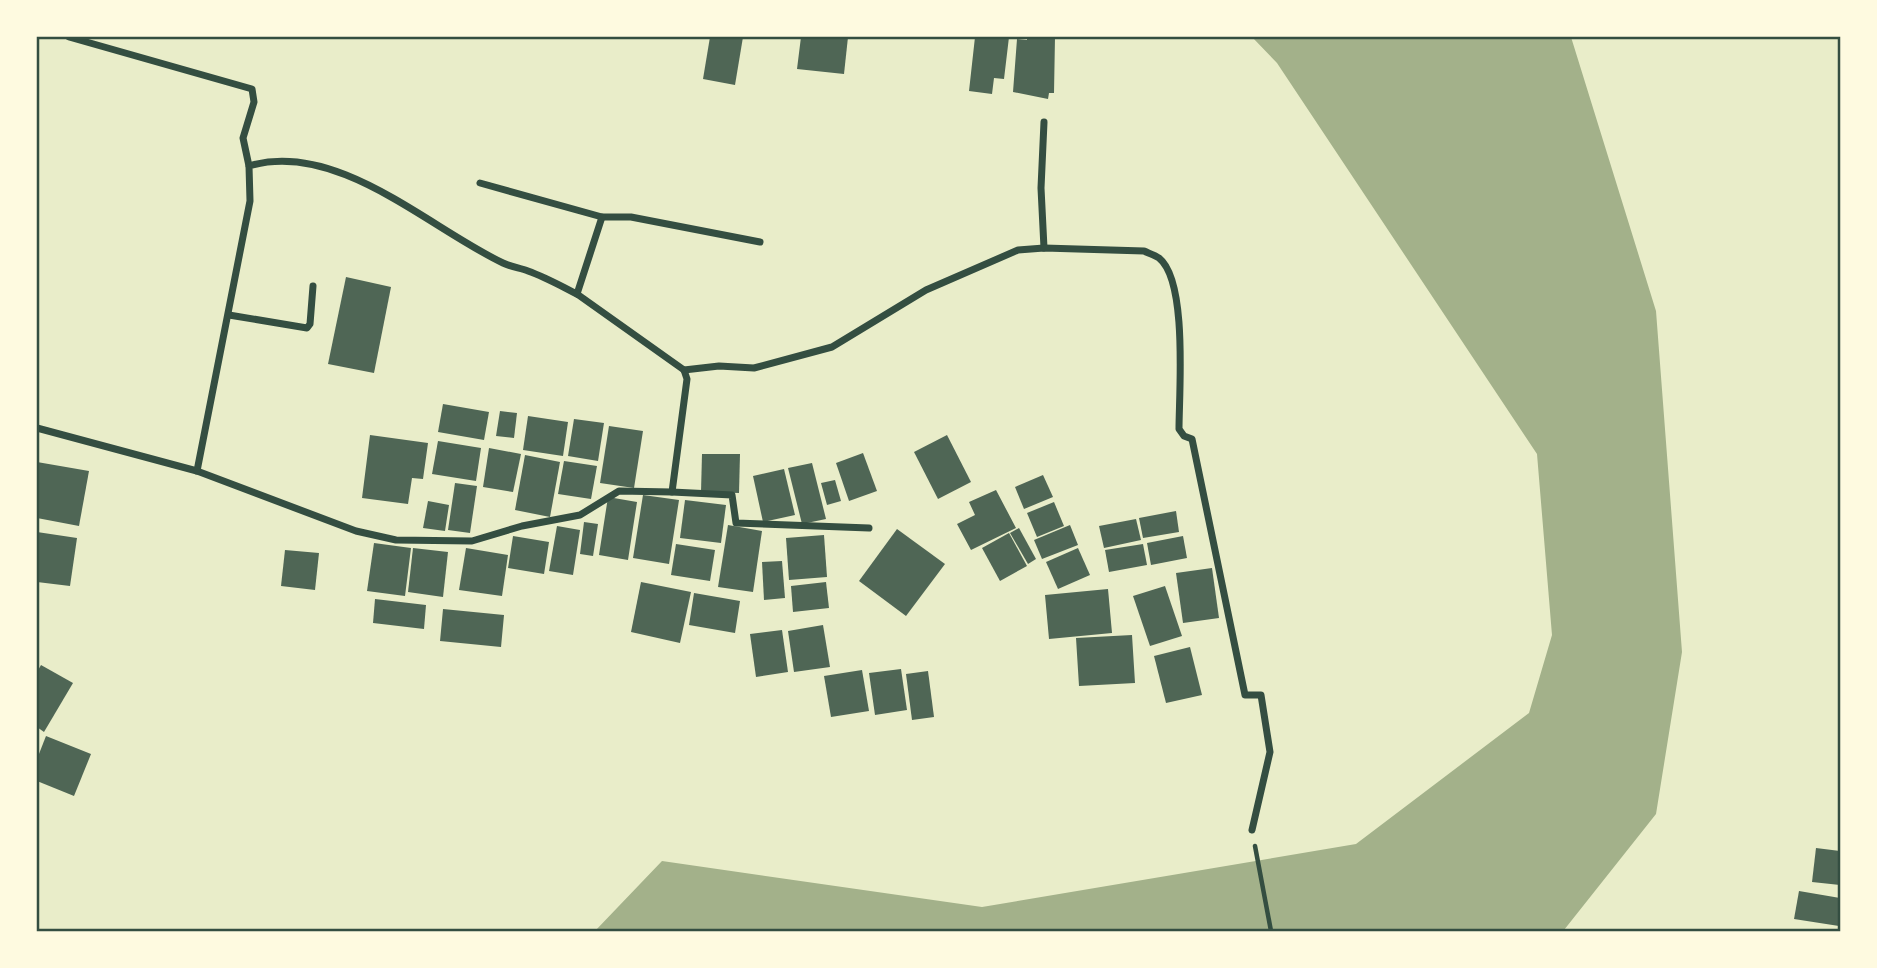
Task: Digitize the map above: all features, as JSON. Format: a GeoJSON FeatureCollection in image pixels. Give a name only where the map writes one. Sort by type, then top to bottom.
{"type":"FeatureCollection","features":[{"type":"Feature","properties":{"kind":"street"},"geometry":{"type":"LineString","coordinates":[[69,37],[252,89],[254,102],[243,138],[249,166],[250,201],[197,471]]}},
{"type":"Feature","properties":{"kind":"street"},"geometry":{"type":"LineString","coordinates":[[1044,122],[1041,188],[1044,248]]}},
{"type":"Feature","properties":{"kind":"street"},"geometry":{"type":"LineString","coordinates":[[249,166],[269,160],[337,171],[425,217],[503,264],[530,271],[577,294],[684,370],[687,379],[672,492]]}},
{"type":"Feature","properties":{"kind":"street"},"geometry":{"type":"LineString","coordinates":[[480,183],[602,217],[631,217],[760,242]]}},
{"type":"Feature","properties":{"kind":"street"},"geometry":{"type":"LineString","coordinates":[[577,294],[602,217]]}},
{"type":"Feature","properties":{"kind":"street"},"geometry":{"type":"LineString","coordinates":[[684,370],[719,366],[754,368],[832,347],[926,290],[1018,250],[1044,248],[1144,251],[1159,257],[1172,278],[1180,328],[1179,429],[1184,436],[1192,439],[1245,695],[1261,695],[1270,752],[1252,830]]}},
{"type":"Feature","properties":{"kind":"street"},"geometry":{"type":"LineString","coordinates":[[229,315],[307,328],[310,324],[313,286]]}},
{"type":"Feature","properties":{"kind":"street"},"geometry":{"type":"LineString","coordinates":[[37,428],[197,471],[356,531],[396,540],[436,543],[472,541],[522,526],[580,515],[619,491],[732,495],[736,523],[869,528]]}},
{"type":"Feature","properties":{"kind":"path"},"geometry":{"type":"LineString","coordinates":[[1252,830],[1270,931]]}},
{"type":"Feature","properties":{"kind":"shaded area"},"geometry":{"type":"Polygon","coordinates":[[[1252,37],[1571,37],[1656,311],[1682,652],[1656,814],[1564,930],[1560,931],[595,931],[662,861],[982,907],[1356,844],[1529,713],[1552,635],[1537,454],[1277,63],[1252,37]]]}},
{"type":"Feature","properties":{"kind":"building"},"geometry":{"type":"Polygon","coordinates":[[[710,37],[743,37],[735,85],[703,79],[710,37]]]}},
{"type":"Feature","properties":{"kind":"building"},"geometry":{"type":"Polygon","coordinates":[[[801,37],[848,37],[844,74],[797,69],[801,37]]]}},
{"type":"Feature","properties":{"kind":"building"},"geometry":{"type":"Polygon","coordinates":[[[975,37],[1009,37],[1004,79],[994,78],[992,94],[969,91],[975,37]]]}},
{"type":"Feature","properties":{"kind":"building"},"geometry":{"type":"Polygon","coordinates":[[[1027,37],[1055,37],[1054,93],[1049,93],[1048,99],[1013,92],[1017,39],[1027,40],[1027,37]]]}},
{"type":"Feature","properties":{"kind":"building"},"geometry":{"type":"Polygon","coordinates":[[[346,277],[391,287],[374,373],[328,364],[346,277]]]}},
{"type":"Feature","properties":{"kind":"building"},"geometry":{"type":"Polygon","coordinates":[[[443,404],[489,412],[484,440],[438,432],[443,404]]]}},
{"type":"Feature","properties":{"kind":"building"},"geometry":{"type":"Polygon","coordinates":[[[500,411],[517,413],[514,438],[496,436],[500,411]]]}},
{"type":"Feature","properties":{"kind":"building"},"geometry":{"type":"Polygon","coordinates":[[[528,416],[568,422],[563,456],[523,450],[528,416]]]}},
{"type":"Feature","properties":{"kind":"building"},"geometry":{"type":"Polygon","coordinates":[[[574,419],[604,423],[598,461],[568,456],[574,419]]]}},
{"type":"Feature","properties":{"kind":"building"},"geometry":{"type":"Polygon","coordinates":[[[609,426],[643,431],[634,488],[600,483],[609,426]]]}},
{"type":"Feature","properties":{"kind":"building"},"geometry":{"type":"Polygon","coordinates":[[[370,435],[428,443],[423,479],[412,478],[408,504],[362,498],[370,435]]]}},
{"type":"Feature","properties":{"kind":"building"},"geometry":{"type":"Polygon","coordinates":[[[947,435],[971,482],[938,499],[914,452],[947,435]]]}},
{"type":"Feature","properties":{"kind":"building"},"geometry":{"type":"Polygon","coordinates":[[[438,441],[481,448],[476,481],[432,474],[438,441]]]}},
{"type":"Feature","properties":{"kind":"building"},"geometry":{"type":"Polygon","coordinates":[[[489,448],[521,454],[513,492],[483,487],[489,448]]]}},
{"type":"Feature","properties":{"kind":"building"},"geometry":{"type":"Polygon","coordinates":[[[863,453],[877,491],[849,501],[836,463],[863,453]]]}},
{"type":"Feature","properties":{"kind":"building"},"geometry":{"type":"Polygon","coordinates":[[[702,454],[740,454],[739,493],[701,492],[702,454]]]}},
{"type":"Feature","properties":{"kind":"building"},"geometry":{"type":"Polygon","coordinates":[[[525,455],[560,462],[550,517],[515,510],[525,455]]]}},
{"type":"Feature","properties":{"kind":"building"},"geometry":{"type":"Polygon","coordinates":[[[564,461],[597,466],[591,499],[558,494],[564,461]]]}},
{"type":"Feature","properties":{"kind":"building"},"geometry":{"type":"Polygon","coordinates":[[[37,462],[89,471],[79,526],[37,518],[37,462]]]}},
{"type":"Feature","properties":{"kind":"building"},"geometry":{"type":"Polygon","coordinates":[[[812,463],[826,519],[802,524],[788,468],[812,463]]]}},
{"type":"Feature","properties":{"kind":"building"},"geometry":{"type":"Polygon","coordinates":[[[784,469],[795,515],[763,522],[753,476],[784,469]]]}},
{"type":"Feature","properties":{"kind":"building"},"geometry":{"type":"Polygon","coordinates":[[[1043,475],[1053,497],[1024,509],[1015,487],[1043,475]]]}},
{"type":"Feature","properties":{"kind":"building"},"geometry":{"type":"Polygon","coordinates":[[[835,480],[841,501],[827,505],[821,483],[835,480]]]}},
{"type":"Feature","properties":{"kind":"building"},"geometry":{"type":"Polygon","coordinates":[[[455,483],[477,486],[470,533],[448,530],[455,483]]]}},
{"type":"Feature","properties":{"kind":"building"},"geometry":{"type":"Polygon","coordinates":[[[996,490],[1016,528],[971,550],[957,524],[975,515],[969,502],[996,490]]]}},
{"type":"Feature","properties":{"kind":"building"},"geometry":{"type":"Polygon","coordinates":[[[643,495],[679,500],[669,564],[633,558],[643,495]]]}},
{"type":"Feature","properties":{"kind":"building"},"geometry":{"type":"Polygon","coordinates":[[[608,497],[637,502],[628,560],[599,555],[608,497]]]}},
{"type":"Feature","properties":{"kind":"building"},"geometry":{"type":"Polygon","coordinates":[[[685,500],[726,505],[721,543],[680,538],[685,500]]]}},
{"type":"Feature","properties":{"kind":"building"},"geometry":{"type":"Polygon","coordinates":[[[428,501],[449,505],[445,531],[423,528],[428,501]]]}},
{"type":"Feature","properties":{"kind":"building"},"geometry":{"type":"Polygon","coordinates":[[[1054,502],[1064,526],[1037,537],[1027,513],[1054,502]]]}},
{"type":"Feature","properties":{"kind":"building"},"geometry":{"type":"Polygon","coordinates":[[[1176,511],[1179,532],[1143,538],[1139,518],[1176,511]]]}},
{"type":"Feature","properties":{"kind":"building"},"geometry":{"type":"Polygon","coordinates":[[[1136,519],[1141,540],[1104,548],[1099,526],[1136,519]]]}},
{"type":"Feature","properties":{"kind":"building"},"geometry":{"type":"Polygon","coordinates":[[[584,522],[598,524],[593,556],[580,554],[584,522]]]}},
{"type":"Feature","properties":{"kind":"building"},"geometry":{"type":"Polygon","coordinates":[[[728,525],[762,531],[753,592],[718,587],[728,525]]]}},
{"type":"Feature","properties":{"kind":"building"},"geometry":{"type":"Polygon","coordinates":[[[1070,525],[1078,545],[1042,559],[1034,540],[1070,525]]]}},
{"type":"Feature","properties":{"kind":"building"},"geometry":{"type":"Polygon","coordinates":[[[557,526],[580,530],[573,575],[549,571],[557,526]]]}},
{"type":"Feature","properties":{"kind":"building"},"geometry":{"type":"Polygon","coordinates":[[[1019,528],[1036,559],[1028,564],[1010,533],[1019,528]]]}},
{"type":"Feature","properties":{"kind":"building"},"geometry":{"type":"Polygon","coordinates":[[[897,529],[945,564],[906,616],[859,581],[897,529]]]}},
{"type":"Feature","properties":{"kind":"building"},"geometry":{"type":"Polygon","coordinates":[[[37,532],[77,538],[70,586],[37,582],[37,532]]]}},
{"type":"Feature","properties":{"kind":"building"},"geometry":{"type":"Polygon","coordinates":[[[1009,533],[1027,566],[1000,581],[982,548],[1009,533]]]}},
{"type":"Feature","properties":{"kind":"building"},"geometry":{"type":"Polygon","coordinates":[[[824,535],[827,577],[789,580],[786,538],[824,535]]]}},
{"type":"Feature","properties":{"kind":"building"},"geometry":{"type":"Polygon","coordinates":[[[513,536],[549,542],[544,574],[508,568],[513,536]]]}},
{"type":"Feature","properties":{"kind":"building"},"geometry":{"type":"Polygon","coordinates":[[[1183,536],[1187,558],[1151,565],[1147,543],[1183,536]]]}},
{"type":"Feature","properties":{"kind":"building"},"geometry":{"type":"Polygon","coordinates":[[[374,543],[411,548],[405,596],[367,591],[374,543]]]}},
{"type":"Feature","properties":{"kind":"building"},"geometry":{"type":"Polygon","coordinates":[[[676,544],[715,550],[710,581],[671,575],[676,544]]]}},
{"type":"Feature","properties":{"kind":"building"},"geometry":{"type":"Polygon","coordinates":[[[1143,544],[1147,565],[1109,572],[1105,550],[1143,544]]]}},
{"type":"Feature","properties":{"kind":"building"},"geometry":{"type":"Polygon","coordinates":[[[413,548],[448,552],[443,597],[408,592],[413,548]]]}},
{"type":"Feature","properties":{"kind":"building"},"geometry":{"type":"Polygon","coordinates":[[[466,548],[508,555],[502,596],[459,590],[466,548]]]}},
{"type":"Feature","properties":{"kind":"building"},"geometry":{"type":"Polygon","coordinates":[[[1078,548],[1090,575],[1058,589],[1046,562],[1078,548]]]}},
{"type":"Feature","properties":{"kind":"building"},"geometry":{"type":"Polygon","coordinates":[[[285,550],[319,553],[315,590],[281,586],[285,550]]]}},
{"type":"Feature","properties":{"kind":"building"},"geometry":{"type":"Polygon","coordinates":[[[782,561],[785,598],[764,600],[762,562],[782,561]]]}},
{"type":"Feature","properties":{"kind":"building"},"geometry":{"type":"Polygon","coordinates":[[[1212,568],[1219,618],[1183,623],[1176,573],[1212,568]]]}},
{"type":"Feature","properties":{"kind":"building"},"geometry":{"type":"Polygon","coordinates":[[[641,582],[691,592],[680,643],[631,632],[641,582]]]}},
{"type":"Feature","properties":{"kind":"building"},"geometry":{"type":"Polygon","coordinates":[[[826,582],[829,608],[793,612],[791,586],[826,582]]]}},
{"type":"Feature","properties":{"kind":"building"},"geometry":{"type":"Polygon","coordinates":[[[1165,586],[1182,636],[1150,646],[1133,596],[1165,586]]]}},
{"type":"Feature","properties":{"kind":"building"},"geometry":{"type":"Polygon","coordinates":[[[1108,589],[1112,633],[1049,639],[1045,595],[1108,589]]]}},
{"type":"Feature","properties":{"kind":"building"},"geometry":{"type":"Polygon","coordinates":[[[694,593],[740,601],[735,633],[689,625],[694,593]]]}},
{"type":"Feature","properties":{"kind":"building"},"geometry":{"type":"Polygon","coordinates":[[[375,599],[426,605],[424,629],[373,623],[375,599]]]}},
{"type":"Feature","properties":{"kind":"building"},"geometry":{"type":"Polygon","coordinates":[[[443,609],[504,615],[501,647],[440,641],[443,609]]]}},
{"type":"Feature","properties":{"kind":"building"},"geometry":{"type":"Polygon","coordinates":[[[823,625],[830,667],[794,672],[788,631],[823,625]]]}},
{"type":"Feature","properties":{"kind":"building"},"geometry":{"type":"Polygon","coordinates":[[[782,630],[788,672],[756,677],[750,634],[782,630]]]}},
{"type":"Feature","properties":{"kind":"building"},"geometry":{"type":"Polygon","coordinates":[[[1132,635],[1135,683],[1079,686],[1076,638],[1132,635]]]}},
{"type":"Feature","properties":{"kind":"building"},"geometry":{"type":"Polygon","coordinates":[[[1190,647],[1202,695],[1166,703],[1154,656],[1190,647]]]}},
{"type":"Feature","properties":{"kind":"building"},"geometry":{"type":"Polygon","coordinates":[[[41,665],[73,683],[44,732],[37,727],[37,672],[41,665]]]}},
{"type":"Feature","properties":{"kind":"building"},"geometry":{"type":"Polygon","coordinates":[[[901,669],[907,710],[875,715],[869,673],[901,669]]]}},
{"type":"Feature","properties":{"kind":"building"},"geometry":{"type":"Polygon","coordinates":[[[862,670],[869,711],[831,717],[824,676],[862,670]]]}},
{"type":"Feature","properties":{"kind":"building"},"geometry":{"type":"Polygon","coordinates":[[[928,671],[934,717],[912,720],[906,674],[928,671]]]}},
{"type":"Feature","properties":{"kind":"building"},"geometry":{"type":"Polygon","coordinates":[[[46,736],[91,754],[74,796],[37,781],[37,759],[46,736]]]}},
{"type":"Feature","properties":{"kind":"building"},"geometry":{"type":"Polygon","coordinates":[[[1816,848],[1840,851],[1840,885],[1812,882],[1816,848]]]}},
{"type":"Feature","properties":{"kind":"building"},"geometry":{"type":"Polygon","coordinates":[[[1799,891],[1840,898],[1839,926],[1794,919],[1799,891]]]}}]}
